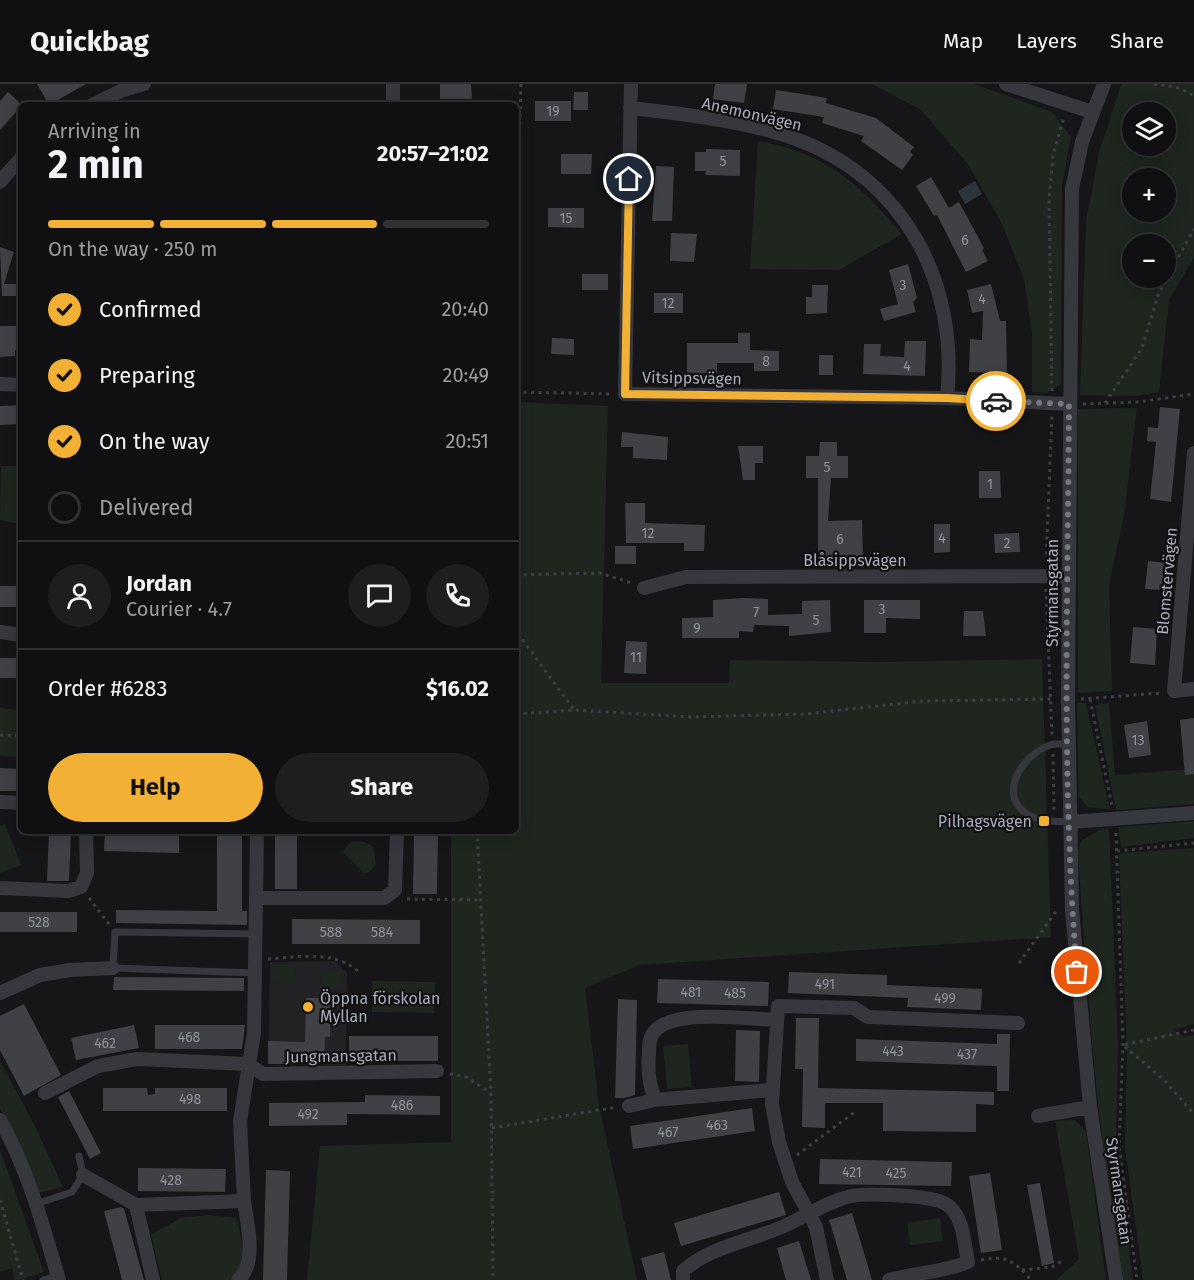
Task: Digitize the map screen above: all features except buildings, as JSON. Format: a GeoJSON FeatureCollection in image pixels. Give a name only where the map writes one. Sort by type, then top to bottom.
{"type":"FeatureCollection","features":[{"type":"Feature","properties":{"kind":"street"},"geometry":{"type":"LineString","coordinates":[[98,102],[123,90],[144,84]]}},
{"type":"Feature","properties":{"kind":"street"},"geometry":{"type":"LineString","coordinates":[[393,84],[393,102]]}},
{"type":"Feature","properties":{"kind":"street","name":"Vitsippsvägen"},"geometry":{"type":"LineString","coordinates":[[631,84],[625,394],[947,398],[1069,404]]}},
{"type":"Feature","properties":{"kind":"street"},"geometry":{"type":"LineString","coordinates":[[1006,84],[1092,112]]}},
{"type":"Feature","properties":{"kind":"street","name":"Styrmansgatan"},"geometry":{"type":"LineString","coordinates":[[1104,84],[1082,142],[1072,189],[1068,745],[1072,910],[1090,1107],[1116,1280]]}},
{"type":"Feature","properties":{"kind":"street","name":"Anemonvägen"},"geometry":{"type":"LineString","coordinates":[[630,108],[693,117],[795,138],[846,163],[869,181],[892,203],[914,234],[930,263],[945,320],[948,349],[947,398]]}},
{"type":"Feature","properties":{"kind":"street"},"geometry":{"type":"LineString","coordinates":[[0,182],[18,161]]}},
{"type":"Feature","properties":{"kind":"street"},"geometry":{"type":"LineString","coordinates":[[0,384],[18,385]]}},
{"type":"Feature","properties":{"kind":"street","name":"Blomstervägen"},"geometry":{"type":"LineString","coordinates":[[1174,692],[1194,453]]}},
{"type":"Feature","properties":{"kind":"street","name":"Blåsippsvägen"},"geometry":{"type":"LineString","coordinates":[[644,588],[686,577],[1069,576]]}},
{"type":"Feature","properties":{"kind":"street"},"geometry":{"type":"LineString","coordinates":[[0,633],[18,635]]}},
{"type":"Feature","properties":{"kind":"street"},"geometry":{"type":"LineString","coordinates":[[1174,692],[1194,689]]}},
{"type":"Feature","properties":{"kind":"street"},"geometry":{"type":"LineString","coordinates":[[0,802],[18,803]]}},
{"type":"Feature","properties":{"kind":"street"},"geometry":{"type":"LineString","coordinates":[[1070,822],[1194,813]]}},
{"type":"Feature","properties":{"kind":"street"},"geometry":{"type":"LineString","coordinates":[[0,888],[68,891],[81,887],[87,873],[86,834]]}},
{"type":"Feature","properties":{"kind":"street"},"geometry":{"type":"LineString","coordinates":[[238,1280],[245,1274],[250,1248],[244,1201],[240,1121],[254,1033],[258,898],[257,834]]}},
{"type":"Feature","properties":{"kind":"street"},"geometry":{"type":"LineString","coordinates":[[258,898],[384,898],[395,890],[397,834]]}},
{"type":"Feature","properties":{"kind":"street"},"geometry":{"type":"LineString","coordinates":[[0,993],[40,975],[70,970],[113,968]]}},
{"type":"Feature","properties":{"kind":"street"},"geometry":{"type":"LineString","coordinates":[[827,1280],[816,1227],[792,1182],[779,1142],[771,1090],[775,1076],[778,1006],[854,1008],[868,1017],[1018,1023]]}},
{"type":"Feature","properties":{"kind":"street"},"geometry":{"type":"LineString","coordinates":[[655,1100],[647,1068],[650,1039],[655,1030],[667,1022],[687,1018],[777,1020]]}},
{"type":"Feature","properties":{"kind":"street","name":"Jungmansgatan"},"geometry":{"type":"LineString","coordinates":[[45,1093],[98,1065],[137,1059],[248,1064],[263,1074],[437,1071]]}},
{"type":"Feature","properties":{"kind":"street"},"geometry":{"type":"LineString","coordinates":[[628,1106],[655,1100],[771,1090]]}},
{"type":"Feature","properties":{"kind":"street"},"geometry":{"type":"LineString","coordinates":[[1038,1116],[1090,1107]]}},
{"type":"Feature","properties":{"kind":"street"},"geometry":{"type":"LineString","coordinates":[[0,1120],[10,1137],[36,1204],[58,1278]]}},
{"type":"Feature","properties":{"kind":"street"},"geometry":{"type":"LineString","coordinates":[[83,1175],[136,1205],[244,1201]]}},
{"type":"Feature","properties":{"kind":"street"},"geometry":{"type":"LineString","coordinates":[[682,1280],[683,1271],[691,1264],[808,1214],[826,1203],[853,1196],[933,1199],[946,1204],[958,1215],[968,1262],[953,1268],[924,1274],[913,1273],[889,1280]]}},
{"type":"Feature","properties":{"kind":"street"},"geometry":{"type":"LineString","coordinates":[[136,1205],[153,1280]]}},
{"type":"Feature","properties":{"kind":"lane"},"geometry":{"type":"LineString","coordinates":[[1068,745],[1052,744],[1033,754],[1014,778],[1013,790],[1021,809],[1044,821],[1070,822]]}},
{"type":"Feature","properties":{"kind":"lane"},"geometry":{"type":"LineString","coordinates":[[255,966],[113,968],[115,932],[256,934]]}},
{"type":"Feature","properties":{"kind":"lane"},"geometry":{"type":"LineString","coordinates":[[36,1204],[72,1192],[83,1175],[79,1156]]}},
{"type":"Feature","properties":{"kind":"lane"},"geometry":{"type":"LineString","coordinates":[[43,1280],[58,1278]]}},
{"type":"Feature","properties":{"kind":"path"},"geometry":{"type":"LineString","coordinates":[[519,151],[521,84]]}},
{"type":"Feature","properties":{"kind":"path"},"geometry":{"type":"LineString","coordinates":[[1154,84],[1180,88],[1194,96]]}},
{"type":"Feature","properties":{"kind":"path"},"geometry":{"type":"LineString","coordinates":[[1054,821],[1052,699],[1045,576],[1052,403],[1049,200],[1053,155],[1067,105]]}},
{"type":"Feature","properties":{"kind":"path"},"geometry":{"type":"LineString","coordinates":[[1105,403],[1142,348],[1159,292],[1194,229]]}},
{"type":"Feature","properties":{"kind":"path"},"geometry":{"type":"LineString","coordinates":[[519,392],[625,394]]}},
{"type":"Feature","properties":{"kind":"path"},"geometry":{"type":"LineString","coordinates":[[1069,404],[1138,402],[1194,394]]}},
{"type":"Feature","properties":{"kind":"path"},"geometry":{"type":"LineString","coordinates":[[519,576],[600,573],[644,588]]}},
{"type":"Feature","properties":{"kind":"path"},"geometry":{"type":"LineString","coordinates":[[519,638],[574,710]]}},
{"type":"Feature","properties":{"kind":"path"},"geometry":{"type":"LineString","coordinates":[[519,714],[574,710],[691,717],[806,714],[922,700],[1090,699],[1174,692]]}},
{"type":"Feature","properties":{"kind":"path"},"geometry":{"type":"LineString","coordinates":[[1090,699],[1115,820],[1122,1045],[1119,1146],[1137,1280]]}},
{"type":"Feature","properties":{"kind":"path"},"geometry":{"type":"LineString","coordinates":[[0,735],[18,736]]}},
{"type":"Feature","properties":{"kind":"path"},"geometry":{"type":"LineString","coordinates":[[477,834],[491,1093],[493,1280]]}},
{"type":"Feature","properties":{"kind":"path"},"geometry":{"type":"LineString","coordinates":[[1117,851],[1194,843]]}},
{"type":"Feature","properties":{"kind":"path"},"geometry":{"type":"LineString","coordinates":[[81,887],[115,932]]}},
{"type":"Feature","properties":{"kind":"path"},"geometry":{"type":"LineString","coordinates":[[384,898],[481,900]]}},
{"type":"Feature","properties":{"kind":"path"},"geometry":{"type":"LineString","coordinates":[[1020,963],[1057,912],[1057,901]]}},
{"type":"Feature","properties":{"kind":"path"},"geometry":{"type":"LineString","coordinates":[[255,966],[332,958],[347,963],[358,972]]}},
{"type":"Feature","properties":{"kind":"path"},"geometry":{"type":"LineString","coordinates":[[1122,1045],[1194,1030]]}},
{"type":"Feature","properties":{"kind":"path"},"geometry":{"type":"LineString","coordinates":[[1122,1045],[1164,1080],[1194,1114]]}},
{"type":"Feature","properties":{"kind":"path"},"geometry":{"type":"LineString","coordinates":[[437,1071],[466,1077],[491,1093]]}},
{"type":"Feature","properties":{"kind":"path"},"geometry":{"type":"LineString","coordinates":[[492,1128],[628,1106]]}},
{"type":"Feature","properties":{"kind":"path"},"geometry":{"type":"LineString","coordinates":[[786,1163],[856,1111]]}},
{"type":"Feature","properties":{"kind":"path"},"geometry":{"type":"LineString","coordinates":[[0,1200],[23,1280]]}},
{"type":"Feature","properties":{"kind":"path"},"geometry":{"type":"LineString","coordinates":[[968,1262],[997,1257],[1011,1261],[1031,1280]]}},
{"type":"Feature","properties":{"kind":"path"},"geometry":{"type":"LineString","coordinates":[[1022,1270],[1052,1268],[1062,1261]]}},
{"type":"Feature","properties":{"kind":"shaded area"},"geometry":{"type":"Polygon","coordinates":[[[872,84],[974,84],[1052,112],[1071,137],[1062,185],[1061,384],[1047,393],[1032,392],[1032,333],[1024,279],[1001,222],[967,163],[921,110],[872,84]]]}},
{"type":"Feature","properties":{"kind":"shaded area"},"geometry":{"type":"Polygon","coordinates":[[[1121,84],[1194,84],[1194,258],[1169,300],[1159,392],[1137,396],[1080,395],[1086,221],[1099,153],[1121,84]]]}},
{"type":"Feature","properties":{"kind":"shaded area"},"geometry":{"type":"Polygon","coordinates":[[[758,141],[782,146],[822,162],[871,200],[902,234],[839,270],[750,269],[758,141]]]}},
{"type":"Feature","properties":{"kind":"shaded area"},"geometry":{"type":"Polygon","coordinates":[[[975,181],[982,194],[965,204],[958,191],[975,181]]]}},
{"type":"Feature","properties":{"kind":"shaded area"},"geometry":{"type":"Polygon","coordinates":[[[519,402],[608,406],[601,683],[729,683],[730,660],[878,662],[1042,659],[1051,937],[639,965],[585,988],[599,1106],[637,1280],[307,1280],[320,1146],[451,1142],[451,834],[519,834],[519,402]]]}},
{"type":"Feature","properties":{"kind":"shaded area"},"geometry":{"type":"Polygon","coordinates":[[[1137,408],[1124,516],[1109,584],[1112,691],[1078,693],[1078,409],[1137,408]]]}},
{"type":"Feature","properties":{"kind":"shaded area"},"geometry":{"type":"Polygon","coordinates":[[[1,466],[18,466],[18,523],[0,520],[1,466]]]}},
{"type":"Feature","properties":{"kind":"shaded area"},"geometry":{"type":"Polygon","coordinates":[[[1077,703],[1086,703],[1110,810],[1088,807],[1079,797],[1077,703]]]}},
{"type":"Feature","properties":{"kind":"shaded area"},"geometry":{"type":"Polygon","coordinates":[[[1109,703],[1115,775],[1194,769],[1194,804],[1116,810],[1095,705],[1109,703]]]}},
{"type":"Feature","properties":{"kind":"shaded area"},"geometry":{"type":"Polygon","coordinates":[[[0,708],[18,711],[18,757],[0,756],[0,708]]]}},
{"type":"Feature","properties":{"kind":"shaded area"},"geometry":{"type":"Polygon","coordinates":[[[1194,821],[1194,838],[1121,847],[1118,827],[1194,821]]]}},
{"type":"Feature","properties":{"kind":"shaded area"},"geometry":{"type":"Polygon","coordinates":[[[5,824],[21,865],[0,873],[0,826],[5,824]]]}},
{"type":"Feature","properties":{"kind":"shaded area"},"geometry":{"type":"Polygon","coordinates":[[[1109,828],[1118,1044],[1116,1147],[1133,1280],[1122,1280],[1106,1174],[1090,1013],[1078,852],[1081,841],[1099,830],[1109,828]]]}},
{"type":"Feature","properties":{"kind":"shaded area"},"geometry":{"type":"Polygon","coordinates":[[[351,841],[365,842],[373,847],[376,864],[370,872],[364,873],[343,852],[351,841]]]}},
{"type":"Feature","properties":{"kind":"shaded area"},"geometry":{"type":"Polygon","coordinates":[[[1194,848],[1194,1024],[1174,1030],[1184,1037],[1194,1035],[1194,1280],[1143,1280],[1125,1147],[1127,1053],[1119,856],[1121,853],[1194,848]]]}},
{"type":"Feature","properties":{"kind":"shaded area","name":"Öppna förskolan Myllan"},"geometry":{"type":"Polygon","coordinates":[[[335,961],[347,973],[346,1065],[268,1064],[270,962],[335,961]]]}},
{"type":"Feature","properties":{"kind":"shaded area"},"geometry":{"type":"Polygon","coordinates":[[[273,963],[294,964],[294,983],[273,982],[273,963]]]}},
{"type":"Feature","properties":{"kind":"shaded area"},"geometry":{"type":"Polygon","coordinates":[[[322,972],[342,972],[341,988],[321,987],[322,972]]]}},
{"type":"Feature","properties":{"kind":"shaded area"},"geometry":{"type":"Polygon","coordinates":[[[372,981],[435,982],[434,1013],[372,1012],[372,981]]]}},
{"type":"Feature","properties":{"kind":"shaded area"},"geometry":{"type":"Polygon","coordinates":[[[688,1044],[692,1087],[667,1089],[663,1046],[688,1044]]]}},
{"type":"Feature","properties":{"kind":"shaded area"},"geometry":{"type":"Polygon","coordinates":[[[0,1061],[33,1122],[63,1187],[38,1193],[0,1108],[0,1061]]]}},
{"type":"Feature","properties":{"kind":"shaded area"},"geometry":{"type":"Polygon","coordinates":[[[1075,1120],[1086,1132],[1106,1280],[1056,1280],[1079,1259],[1055,1121],[1075,1120]]]}},
{"type":"Feature","properties":{"kind":"shaded area"},"geometry":{"type":"Polygon","coordinates":[[[0,1150],[44,1272],[19,1280],[15,1280],[12,1268],[0,1272],[0,1150]]]}},
{"type":"Feature","properties":{"kind":"shaded area"},"geometry":{"type":"Polygon","coordinates":[[[207,1215],[236,1218],[243,1252],[236,1274],[229,1280],[162,1280],[151,1235],[181,1218],[207,1215]]]}},
{"type":"Feature","properties":{"kind":"shaded area"},"geometry":{"type":"Polygon","coordinates":[[[940,1218],[943,1241],[910,1245],[907,1223],[940,1218]]]}},
{"type":"Feature","properties":{"kind":"way so far"},"geometry":{"type":"LineString","coordinates":[[996,401],[1069,404],[1068,745],[1072,910],[1077,972]]}},
{"type":"Feature","properties":{"kind":"place","name":"Pilhagsvägen"},"geometry":{"type":"Point","coordinates":[1044,821]}},
{"type":"Feature","properties":{"kind":"place","name":"Öppna förskolan Myllan"},"geometry":{"type":"Point","coordinates":[308,1007]}},
{"type":"Feature","properties":{"kind":"route"},"geometry":{"type":"LineString","coordinates":[[629,179],[625,394],[947,398],[996,401]]}}]}
